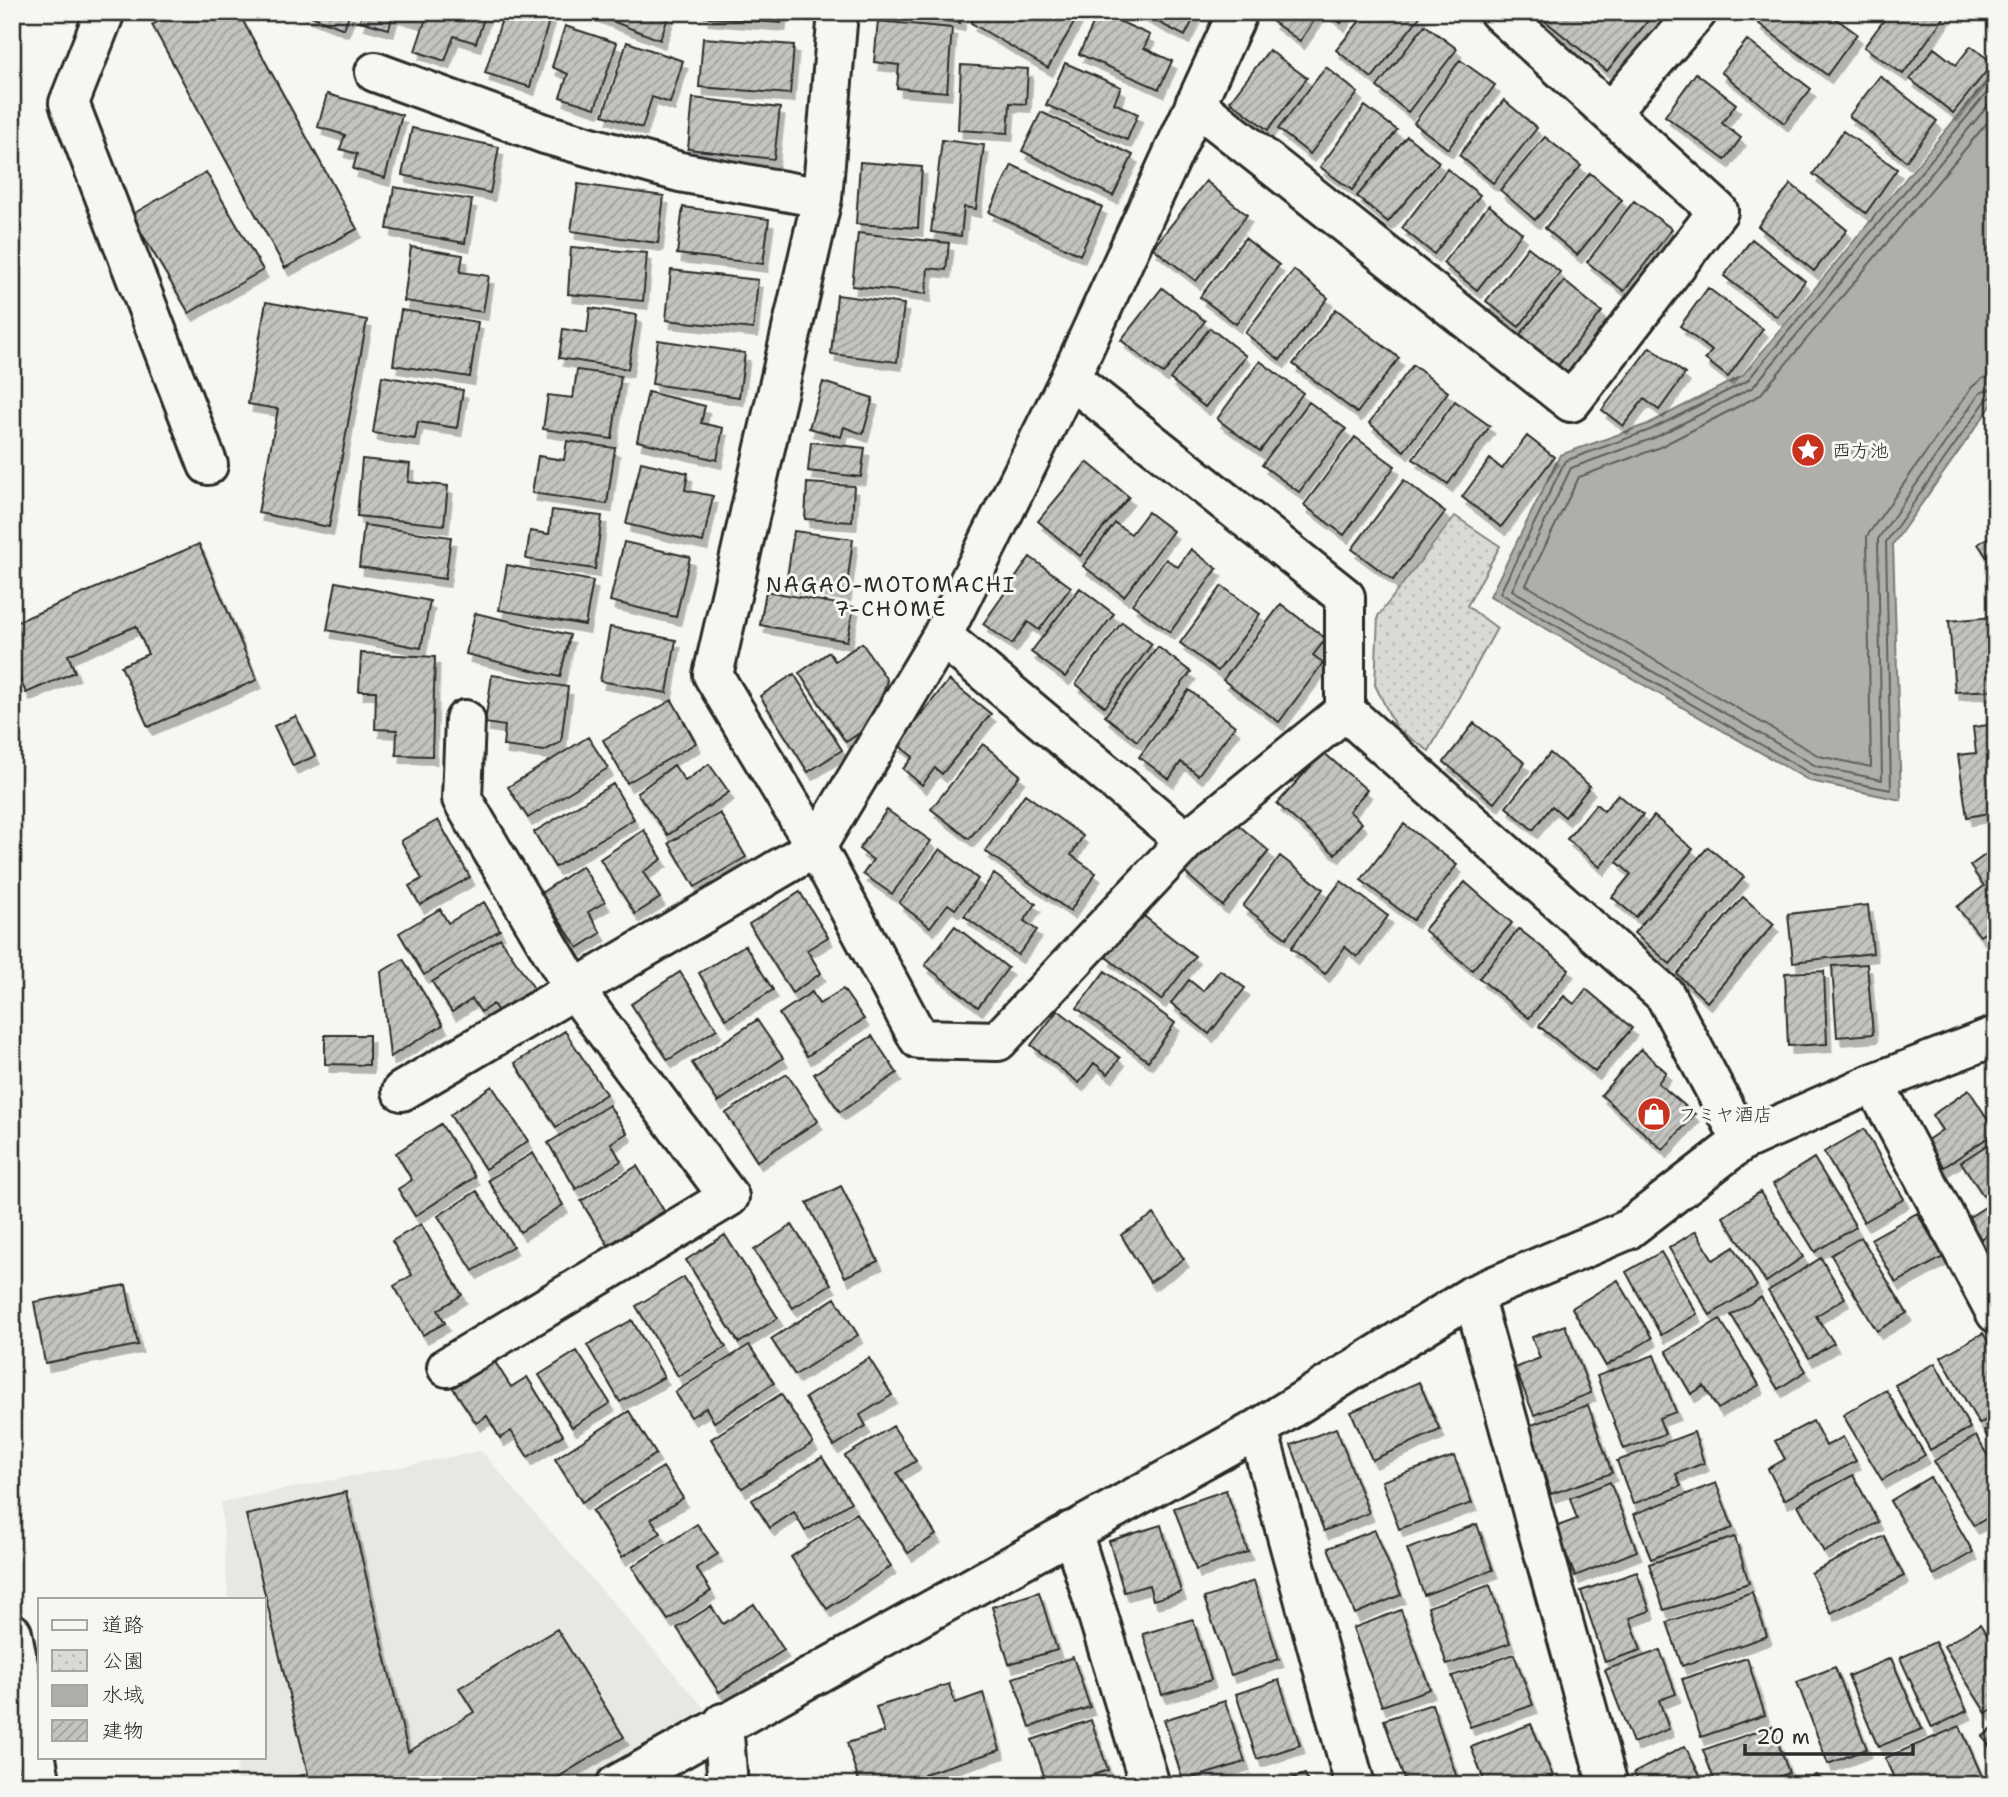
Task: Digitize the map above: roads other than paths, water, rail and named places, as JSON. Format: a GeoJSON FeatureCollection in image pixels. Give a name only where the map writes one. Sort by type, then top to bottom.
{"type":"FeatureCollection","features":[{"type":"Feature","properties":{"kind":"street"},"geometry":{"type":"LineString","coordinates":[[105,12],[69,103],[208,465]]}},
{"type":"Feature","properties":{"kind":"street"},"geometry":{"type":"LineString","coordinates":[[838,12],[822,198],[713,675],[816,847],[919,1039],[999,1041],[1186,841],[1345,711]]}},
{"type":"Feature","properties":{"kind":"street"},"geometry":{"type":"LineString","coordinates":[[402,1091],[816,847],[942,636],[1070,378],[1238,12]]}},
{"type":"Feature","properties":{"kind":"street"},"geometry":{"type":"LineString","coordinates":[[1195,104],[1571,402],[1718,211],[1499,12]]}},
{"type":"Feature","properties":{"kind":"street"},"geometry":{"type":"LineString","coordinates":[[1611,111],[1697,12]]}},
{"type":"Feature","properties":{"kind":"street"},"geometry":{"type":"LineString","coordinates":[[375,72],[545,134],[626,157],[680,172],[822,198]]}},
{"type":"Feature","properties":{"kind":"street"},"geometry":{"type":"LineString","coordinates":[[1070,378],[1345,597],[1345,711],[1665,995],[1742,1141]]}},
{"type":"Feature","properties":{"kind":"street"},"geometry":{"type":"LineString","coordinates":[[942,636],[1186,841]]}},
{"type":"Feature","properties":{"kind":"street"},"geometry":{"type":"LineString","coordinates":[[447,1367],[729,1197],[574,989],[462,799],[465,720]]}},
{"type":"Feature","properties":{"kind":"street"},"geometry":{"type":"LineString","coordinates":[[616,1785],[723,1723],[1258,1429],[1473,1295],[1627,1230],[1742,1141],[1874,1083],[1996,1036]]}},
{"type":"Feature","properties":{"kind":"street"},"geometry":{"type":"LineString","coordinates":[[1874,1083],[1996,1313]]}},
{"type":"Feature","properties":{"kind":"street"},"geometry":{"type":"LineString","coordinates":[[1473,1295],[1608,1785]]}},
{"type":"Feature","properties":{"kind":"street"},"geometry":{"type":"LineString","coordinates":[[1258,1429],[1355,1785]]}},
{"type":"Feature","properties":{"kind":"street"},"geometry":{"type":"LineString","coordinates":[[1072,1531],[1150,1785]]}},
{"type":"Feature","properties":{"kind":"street"},"geometry":{"type":"LineString","coordinates":[[12,1633],[41,1785]]}},
{"type":"Feature","properties":{"kind":"street"},"geometry":{"type":"LineString","coordinates":[[723,1723],[728,1785]]}},
{"type":"Feature","properties":{"kind":"water"},"geometry":{"type":"Polygon","coordinates":[[[1996,70],[1996,399],[1893,544],[1901,800],[1810,781],[1490,596],[1560,455],[1648,424],[1742,376],[1996,70]]]}},
{"type":"Feature","properties":{"kind":"place","name":"西方池"},"geometry":{"type":"Point","coordinates":[1808,450]}},
{"type":"Feature","properties":{"kind":"place","name":"フミヤ酒店"},"geometry":{"type":"Point","coordinates":[1654,1114]}},
{"type":"Feature","properties":{"kind":"district","name":"NAGAO-MOTOMACHI 7-CHOME"},"geometry":{"type":"Point","coordinates":[891,597]}}]}
